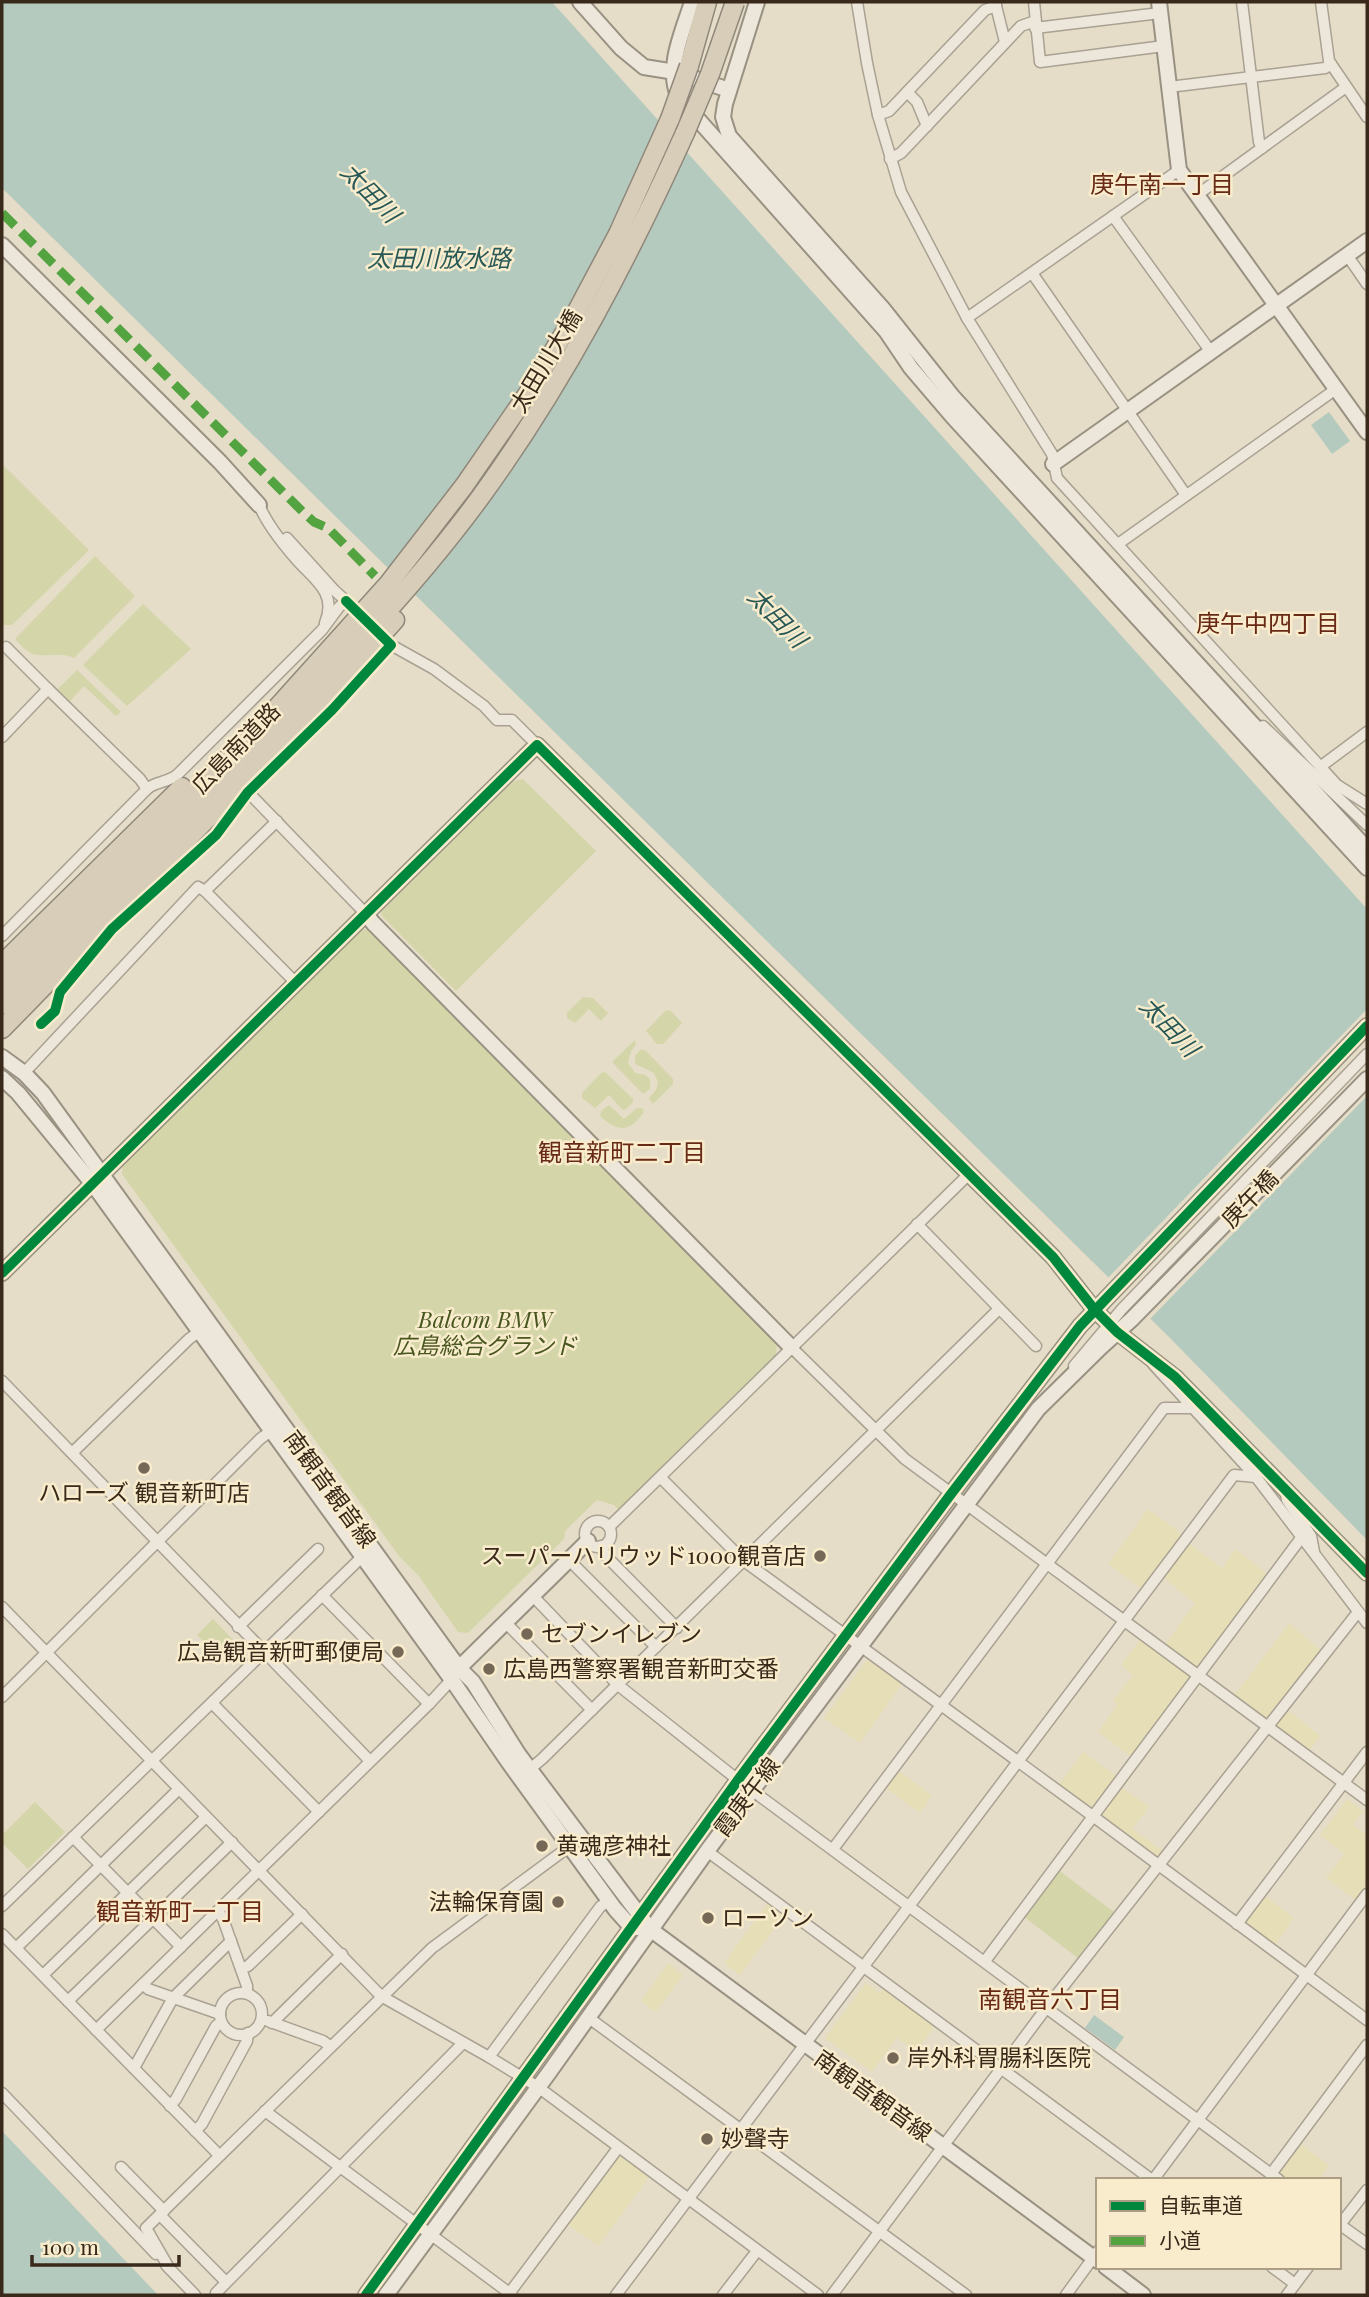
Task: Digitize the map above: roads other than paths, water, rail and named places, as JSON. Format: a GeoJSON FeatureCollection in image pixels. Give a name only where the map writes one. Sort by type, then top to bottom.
{"type":"FeatureCollection","features":[{"type":"Feature","properties":{"kind":"highway"},"geometry":{"type":"LineString","coordinates":[[682,69],[706,2]]}},
{"type":"Feature","properties":{"kind":"highway","name":"太田川大橋"},"geometry":{"type":"LineString","coordinates":[[481,496],[531,422],[588,329],[644,223],[710,74],[735,2]]}},
{"type":"Feature","properties":{"kind":"highway","name":"太田川大橋"},"geometry":{"type":"LineString","coordinates":[[400,593],[464,486],[531,389],[576,313],[618,234],[670,119],[682,69]]}},
{"type":"Feature","properties":{"kind":"highway","name":"広島南道路"},"geometry":{"type":"LineString","coordinates":[[84,913],[302,678],[447,552],[481,496]]}},
{"type":"Feature","properties":{"kind":"highway"},"geometry":{"type":"LineString","coordinates":[[2,1029],[342,680],[400,593]]}},
{"type":"Feature","properties":{"kind":"highway","name":"広島南道路"},"geometry":{"type":"LineString","coordinates":[[84,913],[313,692],[400,593]]}},
{"type":"Feature","properties":{"kind":"highway"},"geometry":{"type":"LineString","coordinates":[[5,957],[257,712],[302,678]]}},
{"type":"Feature","properties":{"kind":"highway"},"geometry":{"type":"LineString","coordinates":[[2,986],[84,913]]}},
{"type":"Feature","properties":{"kind":"highway"},"geometry":{"type":"LineString","coordinates":[[2,1005],[84,913]]}},
{"type":"Feature","properties":{"kind":"street"},"geometry":{"type":"LineString","coordinates":[[580,2],[621,48],[644,67],[682,69],[729,90]]}},
{"type":"Feature","properties":{"kind":"street"},"geometry":{"type":"LineString","coordinates":[[692,2],[675,55],[682,69],[676,91],[679,97],[886,331],[911,368],[952,415],[1367,867]]}},
{"type":"Feature","properties":{"kind":"street"},"geometry":{"type":"LineString","coordinates":[[757,2],[723,117],[729,136],[884,310],[953,397],[1367,849]]}},
{"type":"Feature","properties":{"kind":"street"},"geometry":{"type":"LineString","coordinates":[[857,2],[878,115],[901,192],[967,318],[1052,454],[1057,478],[1337,785],[1367,804]]}},
{"type":"Feature","properties":{"kind":"street"},"geometry":{"type":"LineString","coordinates":[[1034,2],[1040,62],[1164,46]]}},
{"type":"Feature","properties":{"kind":"street"},"geometry":{"type":"LineString","coordinates":[[1242,2],[1259,142],[1262,148]]}},
{"type":"Feature","properties":{"kind":"street"},"geometry":{"type":"LineString","coordinates":[[1321,2],[1331,64],[1367,117]]}},
{"type":"Feature","properties":{"kind":"street"},"geometry":{"type":"LineString","coordinates":[[878,115],[889,110],[985,10],[996,4],[1005,42]]}},
{"type":"Feature","properties":{"kind":"street"},"geometry":{"type":"LineString","coordinates":[[890,159],[901,153],[1021,26],[1159,7],[1179,170],[1367,432]]}},
{"type":"Feature","properties":{"kind":"street"},"geometry":{"type":"LineString","coordinates":[[1169,87],[1325,68],[1331,64]]}},
{"type":"Feature","properties":{"kind":"street"},"geometry":{"type":"LineString","coordinates":[[1197,195],[1346,87]]}},
{"type":"Feature","properties":{"kind":"street"},"geometry":{"type":"LineString","coordinates":[[907,92],[917,102],[927,126]]}},
{"type":"Feature","properties":{"kind":"street"},"geometry":{"type":"LineString","coordinates":[[967,318],[1179,170]]}},
{"type":"Feature","properties":{"kind":"street"},"geometry":{"type":"LineString","coordinates":[[1113,216],[1211,352]]}},
{"type":"Feature","properties":{"kind":"street"},"geometry":{"type":"LineString","coordinates":[[1053,464],[1367,240]]}},
{"type":"Feature","properties":{"kind":"street"},"geometry":{"type":"LineString","coordinates":[[2,245],[220,462],[349,603],[178,775],[147,789],[2,936]]}},
{"type":"Feature","properties":{"kind":"street"},"geometry":{"type":"LineString","coordinates":[[1347,255],[1367,284]]}},
{"type":"Feature","properties":{"kind":"street"},"geometry":{"type":"LineString","coordinates":[[1032,273],[1186,495]]}},
{"type":"Feature","properties":{"kind":"street"},"geometry":{"type":"LineString","coordinates":[[1118,544],[1336,389]]}},
{"type":"Feature","properties":{"kind":"street"},"geometry":{"type":"LineString","coordinates":[[259,505],[263,515],[292,554],[322,586],[328,610],[322,630]]}},
{"type":"Feature","properties":{"kind":"street"},"geometry":{"type":"LineString","coordinates":[[41,1024],[55,1011],[60,992],[112,929],[222,828],[248,792],[332,710],[389,643],[434,669],[484,706],[497,720],[512,720],[1053,1257],[1094,1309],[1113,1328],[1175,1377],[1367,1573]]}},
{"type":"Feature","properties":{"kind":"street"},"geometry":{"type":"LineString","coordinates":[[6,647],[141,779],[147,789]]}},
{"type":"Feature","properties":{"kind":"street"},"geometry":{"type":"LineString","coordinates":[[2,737],[48,690]]}},
{"type":"Feature","properties":{"kind":"street"},"geometry":{"type":"LineString","coordinates":[[1219,690],[1252,715],[1367,825]]}},
{"type":"Feature","properties":{"kind":"street"},"geometry":{"type":"LineString","coordinates":[[1320,767],[1367,732]]}},
{"type":"Feature","properties":{"kind":"street"},"geometry":{"type":"LineString","coordinates":[[2,1273],[537,745]]}},
{"type":"Feature","properties":{"kind":"street"},"geometry":{"type":"LineString","coordinates":[[248,792],[373,923],[905,1460],[1367,1800]]}},
{"type":"Feature","properties":{"kind":"street"},"geometry":{"type":"LineString","coordinates":[[205,891],[277,821]]}},
{"type":"Feature","properties":{"kind":"street"},"geometry":{"type":"LineString","coordinates":[[172,854],[169,863],[172,875]]}},
{"type":"Feature","properties":{"kind":"street"},"geometry":{"type":"LineString","coordinates":[[24,1073],[198,887],[296,983]]}},
{"type":"Feature","properties":{"kind":"street"},"geometry":{"type":"LineString","coordinates":[[366,2295],[738,1780],[951,1494],[1094,1309],[1367,1026]]}},
{"type":"Feature","properties":{"kind":"street"},"geometry":{"type":"LineString","coordinates":[[1127,1314],[1367,1054]]}},
{"type":"Feature","properties":{"kind":"street","name":"南観音観音線"},"geometry":{"type":"LineString","coordinates":[[2,1057],[24,1073],[43,1093],[97,1179],[456,1674],[509,1763],[609,1900],[635,1921]]}},
{"type":"Feature","properties":{"kind":"street","name":"南観音観音線"},"geometry":{"type":"LineString","coordinates":[[2,1078],[97,1179]]}},
{"type":"Feature","properties":{"kind":"street","name":"庚午橋"},"geometry":{"type":"LineString","coordinates":[[1127,1314],[1367,1079]]}},
{"type":"Feature","properties":{"kind":"street"},"geometry":{"type":"LineString","coordinates":[[609,1527],[969,1174]]}},
{"type":"Feature","properties":{"kind":"street"},"geometry":{"type":"LineString","coordinates":[[917,1224],[1036,1346]]}},
{"type":"Feature","properties":{"kind":"street"},"geometry":{"type":"LineString","coordinates":[[530,1769],[677,1628],[999,1308]]}},
{"type":"Feature","properties":{"kind":"street","name":"霞庚午線"},"geometry":{"type":"LineString","coordinates":[[386,2295],[589,2018],[707,1850],[965,1504],[1038,1409],[1127,1314]]}},
{"type":"Feature","properties":{"kind":"street"},"geometry":{"type":"LineString","coordinates":[[72,1453],[204,1328]]}},
{"type":"Feature","properties":{"kind":"street"},"geometry":{"type":"LineString","coordinates":[[1146,1355],[1159,1373],[1255,1477],[1367,1623]]}},
{"type":"Feature","properties":{"kind":"street"},"geometry":{"type":"LineString","coordinates":[[2,1381],[370,1761]]}},
{"type":"Feature","properties":{"kind":"street"},"geometry":{"type":"LineString","coordinates":[[833,1849],[1164,1408],[1191,1408]]}},
{"type":"Feature","properties":{"kind":"street"},"geometry":{"type":"LineString","coordinates":[[2,1696],[276,1427]]}},
{"type":"Feature","properties":{"kind":"street"},"geometry":{"type":"LineString","coordinates":[[616,2295],[1234,1475],[1255,1477]]}},
{"type":"Feature","properties":{"kind":"street"},"geometry":{"type":"LineString","coordinates":[[661,1478],[744,1562],[1367,2020]]}},
{"type":"Feature","properties":{"kind":"street"},"geometry":{"type":"LineString","coordinates":[[1284,1487],[1287,1500],[1311,1536],[1315,1555]]}},
{"type":"Feature","properties":{"kind":"street"},"geometry":{"type":"LineString","coordinates":[[96,2030],[429,1704],[568,1559],[594,1544],[610,1538],[609,1527],[601,1521],[591,1523],[585,1531],[594,1544],[677,1628]]}},
{"type":"Feature","properties":{"kind":"street"},"geometry":{"type":"LineString","coordinates":[[985,1961],[1301,1538]]}},
{"type":"Feature","properties":{"kind":"street"},"geometry":{"type":"LineString","coordinates":[[238,1627],[317,1549]]}},
{"type":"Feature","properties":{"kind":"street"},"geometry":{"type":"LineString","coordinates":[[2,1906],[366,1552]]}},
{"type":"Feature","properties":{"kind":"street"},"geometry":{"type":"LineString","coordinates":[[568,1559],[656,1647]]}},
{"type":"Feature","properties":{"kind":"street"},"geometry":{"type":"LineString","coordinates":[[322,1595],[429,1704]]}},
{"type":"Feature","properties":{"kind":"street"},"geometry":{"type":"LineString","coordinates":[[532,1595],[618,1685],[752,1791],[1275,2177],[1367,2045]]}},
{"type":"Feature","properties":{"kind":"street"},"geometry":{"type":"LineString","coordinates":[[2,1606],[382,1996],[538,2087],[818,2295]]}},
{"type":"Feature","properties":{"kind":"street"},"geometry":{"type":"LineString","coordinates":[[832,2295],[1047,2007],[1358,1612]]}},
{"type":"Feature","properties":{"kind":"street"},"geometry":{"type":"LineString","coordinates":[[505,1622],[593,1710]]}},
{"type":"Feature","properties":{"kind":"street","name":"南観音観音線"},"geometry":{"type":"LineString","coordinates":[[456,1674],[479,1690],[635,1921]]}},
{"type":"Feature","properties":{"kind":"street"},"geometry":{"type":"LineString","coordinates":[[212,1703],[319,1812]]}},
{"type":"Feature","properties":{"kind":"street"},"geometry":{"type":"LineString","coordinates":[[1237,1924],[1367,1752]]}},
{"type":"Feature","properties":{"kind":"street"},"geometry":{"type":"LineString","coordinates":[[16,1948],[179,1789]]}},
{"type":"Feature","properties":{"kind":"street"},"geometry":{"type":"LineString","coordinates":[[43,1975],[206,1817]]}},
{"type":"Feature","properties":{"kind":"street"},"geometry":{"type":"LineString","coordinates":[[74,1837],[181,1947]]}},
{"type":"Feature","properties":{"kind":"street"},"geometry":{"type":"LineString","coordinates":[[68,2001],[232,1842]]}},
{"type":"Feature","properties":{"kind":"street"},"geometry":{"type":"LineString","coordinates":[[169,2268],[146,2228],[432,1948],[570,1846]]}},
{"type":"Feature","properties":{"kind":"street"},"geometry":{"type":"LineString","coordinates":[[707,1850],[1149,2178]]}},
{"type":"Feature","properties":{"kind":"street"},"geometry":{"type":"LineString","coordinates":[[1154,2178],[1367,1894]]}},
{"type":"Feature","properties":{"kind":"street"},"geometry":{"type":"LineString","coordinates":[[489,2057],[600,1907],[609,1900]]}},
{"type":"Feature","properties":{"kind":"street"},"geometry":{"type":"LineString","coordinates":[[218,1911],[241,1969],[247,1993]]}},
{"type":"Feature","properties":{"kind":"street"},"geometry":{"type":"LineString","coordinates":[[241,1969],[248,1966],[302,1914]]}},
{"type":"Feature","properties":{"kind":"street"},"geometry":{"type":"LineString","coordinates":[[635,1921],[650,1929]]}},
{"type":"Feature","properties":{"kind":"street","name":"南観音観音線"},"geometry":{"type":"LineString","coordinates":[[650,1929],[804,2045],[1096,2257]]}},
{"type":"Feature","properties":{"kind":"street"},"geometry":{"type":"LineString","coordinates":[[2,1934],[219,2155]]}},
{"type":"Feature","properties":{"kind":"street"},"geometry":{"type":"LineString","coordinates":[[134,2068],[173,1998],[231,1941]]}},
{"type":"Feature","properties":{"kind":"street"},"geometry":{"type":"LineString","coordinates":[[143,1984],[148,1989],[221,2018],[230,2032],[240,2035],[266,2021],[342,1954]]}},
{"type":"Feature","properties":{"kind":"street"},"geometry":{"type":"LineString","coordinates":[[170,2106],[221,2018],[221,2007],[228,1997],[236,1993],[247,1993],[254,1997],[266,2021],[323,2041],[330,2046]]}},
{"type":"Feature","properties":{"kind":"street"},"geometry":{"type":"LineString","coordinates":[[589,2018],[966,2295]]}},
{"type":"Feature","properties":{"kind":"street"},"geometry":{"type":"LineString","coordinates":[[195,2132],[202,2124],[248,2033]]}},
{"type":"Feature","properties":{"kind":"street"},"geometry":{"type":"LineString","coordinates":[[216,2293],[463,2043]]}},
{"type":"Feature","properties":{"kind":"street"},"geometry":{"type":"LineString","coordinates":[[2,2093],[195,2295]]}},
{"type":"Feature","properties":{"kind":"street"},"geometry":{"type":"LineString","coordinates":[[265,2111],[510,2295],[618,2148]]}},
{"type":"Feature","properties":{"kind":"street"},"geometry":{"type":"LineString","coordinates":[[121,2167],[226,2282]]}},
{"type":"Feature","properties":{"kind":"street"},"geometry":{"type":"LineString","coordinates":[[1341,2224],[1367,2190]]}},
{"type":"Feature","properties":{"kind":"street"},"geometry":{"type":"LineString","coordinates":[[1341,2226],[1367,2245]]}},
{"type":"Feature","properties":{"kind":"street"},"geometry":{"type":"LineString","coordinates":[[723,2295],[757,2251]]}},
{"type":"Feature","properties":{"kind":"street"},"geometry":{"type":"LineString","coordinates":[[1066,2295],[1096,2257]]}},
{"type":"Feature","properties":{"kind":"street"},"geometry":{"type":"LineString","coordinates":[[1109,2269],[1143,2295]]}},
{"type":"Feature","properties":{"kind":"street"},"geometry":{"type":"LineString","coordinates":[[1275,2269],[1295,2284]]}},
{"type":"Feature","properties":{"kind":"street"},"geometry":{"type":"LineString","coordinates":[[1287,2295],[1306,2269]]}},
{"type":"Feature","properties":{"kind":"water","name":"太田川放水路"},"geometry":{"type":"Polygon","coordinates":[[[2,2],[552,2],[1367,909],[1367,1540],[1169,1337],[2,188],[2,2]]]}},
{"type":"Feature","properties":{"kind":"water"},"geometry":{"type":"Polygon","coordinates":[[[1329,412],[1350,441],[1332,454],[1311,425],[1329,412]]]}},
{"type":"Feature","properties":{"kind":"water"},"geometry":{"type":"Polygon","coordinates":[[[1094,2015],[1124,2037],[1115,2050],[1085,2028],[1094,2015]]]}},
{"type":"Feature","properties":{"kind":"water"},"geometry":{"type":"Polygon","coordinates":[[[2,2131],[158,2295],[2,2295],[2,2131]]]}},
{"type":"Feature","properties":{"kind":"place","name":"ハローズ 観音新町店"},"geometry":{"type":"Point","coordinates":[144,1468]}},
{"type":"Feature","properties":{"kind":"place","name":"スーパーハリウッド1000観音店"},"geometry":{"type":"Point","coordinates":[820,1556]}},
{"type":"Feature","properties":{"kind":"place","name":"セブンイレブン"},"geometry":{"type":"Point","coordinates":[527,1634]}},
{"type":"Feature","properties":{"kind":"place","name":"広島観音新町郵便局"},"geometry":{"type":"Point","coordinates":[398,1652]}},
{"type":"Feature","properties":{"kind":"place","name":"広島西警察署観音新町交番"},"geometry":{"type":"Point","coordinates":[489,1669]}},
{"type":"Feature","properties":{"kind":"place","name":"黄魂彦神社"},"geometry":{"type":"Point","coordinates":[542,1846]}},
{"type":"Feature","properties":{"kind":"place","name":"法輪保育園"},"geometry":{"type":"Point","coordinates":[558,1902]}},
{"type":"Feature","properties":{"kind":"place","name":"ローソン"},"geometry":{"type":"Point","coordinates":[708,1918]}},
{"type":"Feature","properties":{"kind":"place","name":"岸外科胃腸科医院"},"geometry":{"type":"Point","coordinates":[893,2058]}},
{"type":"Feature","properties":{"kind":"place","name":"妙聲寺"},"geometry":{"type":"Point","coordinates":[707,2139]}},
{"type":"Feature","properties":{"kind":"district","name":"庚午南一丁目"},"geometry":{"type":"Point","coordinates":[1162,185]}},
{"type":"Feature","properties":{"kind":"district","name":"庚午中四丁目"},"geometry":{"type":"Point","coordinates":[1268,624]}},
{"type":"Feature","properties":{"kind":"district","name":"観音新町二丁目"},"geometry":{"type":"Point","coordinates":[622,1153]}},
{"type":"Feature","properties":{"kind":"district","name":"観音新町一丁目"},"geometry":{"type":"Point","coordinates":[180,1912]}},
{"type":"Feature","properties":{"kind":"district","name":"南観音六丁目"},"geometry":{"type":"Point","coordinates":[1050,2000]}},
{"type":"Feature","properties":{"kind":"water label","name":"太田川"},"geometry":{"type":"Point","coordinates":[370,193]}},
{"type":"Feature","properties":{"kind":"water label","name":"太田川"},"geometry":{"type":"Point","coordinates":[777,618]}},
{"type":"Feature","properties":{"kind":"water label","name":"太田川"},"geometry":{"type":"Point","coordinates":[1169,1027]}},
{"type":"Feature","properties":{"kind":"park label","name":"Balcom BMW 広島総合グランド"},"geometry":{"type":"Point","coordinates":[485,1333]}}]}
